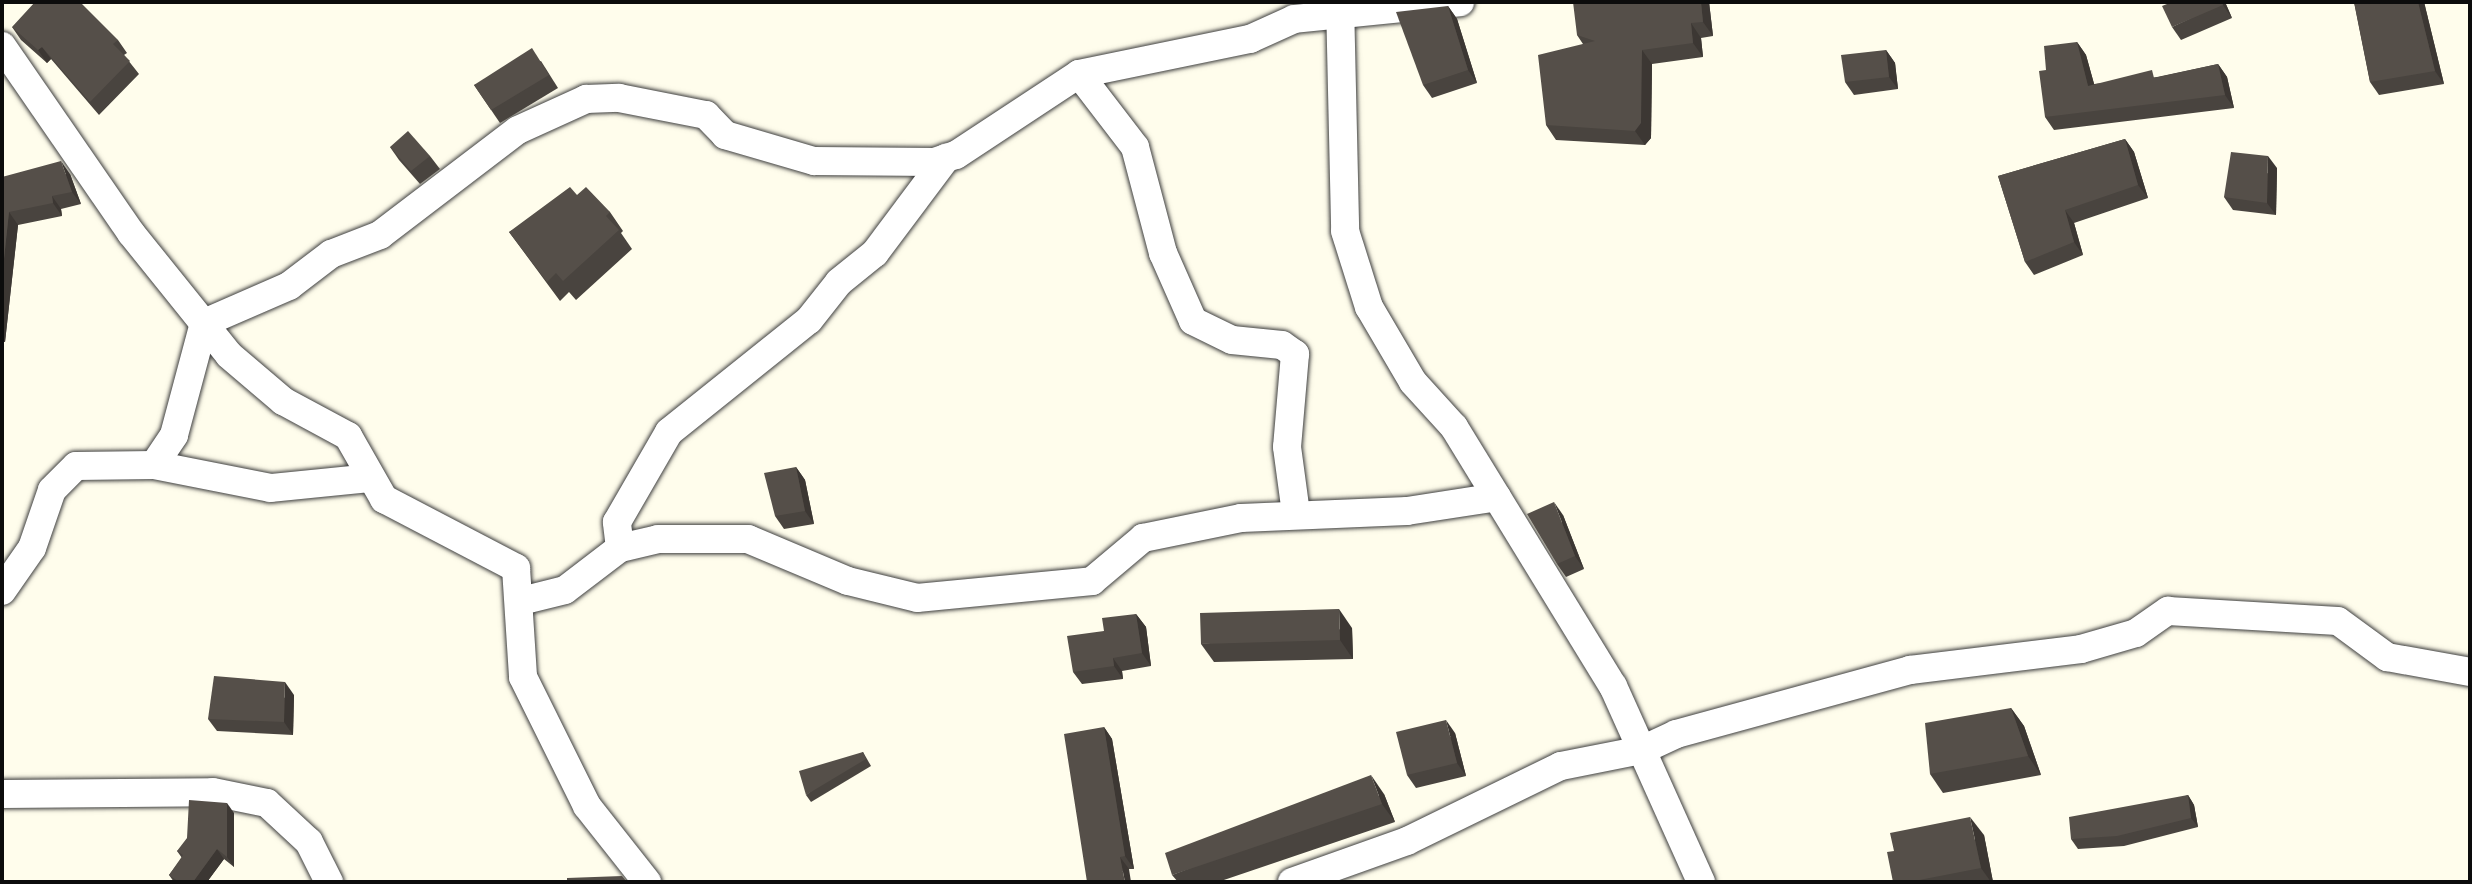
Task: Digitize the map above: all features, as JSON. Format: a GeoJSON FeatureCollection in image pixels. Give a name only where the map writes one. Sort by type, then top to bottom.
{"type":"FeatureCollection","features":[{"type":"Feature","properties":{"kind":"street"},"geometry":{"type":"LineString","coordinates":[[620,548],[617,522],[669,432],[809,320],[839,282],[875,253],[946,158],[1079,74],[1181,56],[1294,19],[1341,8],[1460,2]]}},
{"type":"Feature","properties":{"kind":"street"},"geometry":{"type":"LineString","coordinates":[[1341,8],[1345,231],[1369,307],[1413,382],[1454,427],[1614,686],[1701,882]]}},
{"type":"Feature","properties":{"kind":"street"},"geometry":{"type":"LineString","coordinates":[[2,46],[131,233],[204,323],[283,401],[348,436],[384,499],[516,568],[521,601],[523,677],[587,806],[646,882]]}},
{"type":"Feature","properties":{"kind":"street"},"geometry":{"type":"LineString","coordinates":[[1079,74],[1135,147],[1163,253],[1194,321],[1232,340],[1282,345],[1295,354],[1287,447],[1296,514]]}},
{"type":"Feature","properties":{"kind":"street"},"geometry":{"type":"LineString","coordinates":[[204,323],[289,286],[331,254],[380,235],[518,130],[586,99],[619,98],[706,115],[725,135],[814,161],[946,158]]}},
{"type":"Feature","properties":{"kind":"street"},"geometry":{"type":"LineString","coordinates":[[154,465],[174,435],[204,323]]}},
{"type":"Feature","properties":{"kind":"street"},"geometry":{"type":"LineString","coordinates":[[2,591],[32,548],[52,490],[76,466],[154,465],[271,488],[371,478]]}},
{"type":"Feature","properties":{"kind":"street"},"geometry":{"type":"LineString","coordinates":[[521,601],[565,590],[620,548],[701,536],[748,539],[848,581],[917,598],[1092,581],[1143,538],[1296,514],[1407,511],[1497,497]]}},
{"type":"Feature","properties":{"kind":"street"},"geometry":{"type":"LineString","coordinates":[[1292,882],[1407,841],[1561,766],[1642,750],[1857,682],[2081,649],[2136,633],[2168,611],[2338,621],[2387,657],[2470,672]]}},
{"type":"Feature","properties":{"kind":"street"},"geometry":{"type":"LineString","coordinates":[[2,793],[213,792],[267,803],[309,842],[330,882]]}},
{"type":"Feature","properties":{"kind":"building"},"geometry":{"type":"Polygon","coordinates":[[[35,2],[80,2],[118,40],[113,44],[130,61],[90,102],[42,47],[38,50],[12,27],[35,2]]]}},
{"type":"Feature","properties":{"kind":"building"},"geometry":{"type":"Polygon","coordinates":[[[1573,2],[1701,2],[1703,22],[1691,23],[1693,43],[1642,50],[1641,123],[1635,131],[1546,125],[1538,55],[1595,41],[1577,35],[1573,2]]]}},
{"type":"Feature","properties":{"kind":"building"},"geometry":{"type":"Polygon","coordinates":[[[2172,2],[2222,2],[2223,5],[2172,27],[2162,6],[2172,2]]]}},
{"type":"Feature","properties":{"kind":"building"},"geometry":{"type":"Polygon","coordinates":[[[2354,2],[2418,2],[2435,71],[2370,82],[2354,2]]]}},
{"type":"Feature","properties":{"kind":"building"},"geometry":{"type":"Polygon","coordinates":[[[1448,6],[1468,70],[1423,85],[1396,12],[1448,6]]]}},
{"type":"Feature","properties":{"kind":"building"},"geometry":{"type":"Polygon","coordinates":[[[2077,42],[2088,86],[2152,70],[2154,78],[2218,64],[2225,95],[2045,117],[2039,71],[2046,70],[2044,46],[2077,42]]]}},
{"type":"Feature","properties":{"kind":"building"},"geometry":{"type":"Polygon","coordinates":[[[532,48],[549,75],[491,110],[474,85],[532,48]]]}},
{"type":"Feature","properties":{"kind":"building"},"geometry":{"type":"Polygon","coordinates":[[[1886,50],[1889,77],[1845,82],[1841,55],[1886,50]]]}},
{"type":"Feature","properties":{"kind":"building"},"geometry":{"type":"Polygon","coordinates":[[[408,131],[430,156],[411,171],[390,147],[408,131]]]}},
{"type":"Feature","properties":{"kind":"building"},"geometry":{"type":"Polygon","coordinates":[[[2125,139],[2138,185],[2065,210],[2074,242],[2025,262],[1998,176],[2125,139]]]}},
{"type":"Feature","properties":{"kind":"building"},"geometry":{"type":"Polygon","coordinates":[[[2231,152],[2268,156],[2267,203],[2224,197],[2231,152]]]}},
{"type":"Feature","properties":{"kind":"building"},"geometry":{"type":"Polygon","coordinates":[[[61,161],[72,192],[52,196],[53,203],[9,212],[2,278],[2,177],[61,161]]]}},
{"type":"Feature","properties":{"kind":"building"},"geometry":{"type":"Polygon","coordinates":[[[570,187],[577,195],[586,187],[610,212],[606,216],[619,230],[563,281],[556,273],[547,282],[509,232],[570,187]]]}},
{"type":"Feature","properties":{"kind":"building"},"geometry":{"type":"Polygon","coordinates":[[[796,467],[805,511],[775,516],[764,473],[796,467]]]}},
{"type":"Feature","properties":{"kind":"building"},"geometry":{"type":"Polygon","coordinates":[[[1554,502],[1575,556],[1557,564],[1527,514],[1554,502]]]}},
{"type":"Feature","properties":{"kind":"building"},"geometry":{"type":"Polygon","coordinates":[[[1339,609],[1340,640],[1201,644],[1200,613],[1339,609]]]}},
{"type":"Feature","properties":{"kind":"building"},"geometry":{"type":"Polygon","coordinates":[[[1136,614],[1142,653],[1113,658],[1114,666],[1073,672],[1067,636],[1104,631],[1102,618],[1136,614]]]}},
{"type":"Feature","properties":{"kind":"building"},"geometry":{"type":"Polygon","coordinates":[[[214,676],[285,682],[284,722],[208,719],[214,676]]]}},
{"type":"Feature","properties":{"kind":"building"},"geometry":{"type":"Polygon","coordinates":[[[2011,708],[2028,756],[1930,774],[1925,723],[2011,708]]]}},
{"type":"Feature","properties":{"kind":"building"},"geometry":{"type":"Polygon","coordinates":[[[1446,720],[1457,763],[1407,775],[1396,732],[1446,720]]]}},
{"type":"Feature","properties":{"kind":"building"},"geometry":{"type":"Polygon","coordinates":[[[1104,727],[1125,856],[1120,857],[1125,882],[1087,882],[1064,734],[1104,727]]]}},
{"type":"Feature","properties":{"kind":"building"},"geometry":{"type":"Polygon","coordinates":[[[863,752],[866,759],[806,795],[799,771],[863,752]]]}},
{"type":"Feature","properties":{"kind":"building"},"geometry":{"type":"Polygon","coordinates":[[[1371,775],[1382,804],[1172,875],[1165,853],[1371,775]]]}},
{"type":"Feature","properties":{"kind":"building"},"geometry":{"type":"Polygon","coordinates":[[[2188,795],[2191,818],[2117,836],[2071,839],[2069,817],[2188,795]]]}},
{"type":"Feature","properties":{"kind":"building"},"geometry":{"type":"Polygon","coordinates":[[[189,800],[227,803],[227,857],[217,849],[193,882],[179,882],[169,875],[183,855],[177,851],[187,838],[189,800]]]}},
{"type":"Feature","properties":{"kind":"building"},"geometry":{"type":"Polygon","coordinates":[[[1970,817],[1981,868],[1909,882],[1893,882],[1887,852],[1894,851],[1890,833],[1970,817]]]}},
{"type":"Feature","properties":{"kind":"building"},"geometry":{"type":"Polygon","coordinates":[[[622,876],[627,882],[567,882],[567,878],[622,876]]]}}]}
